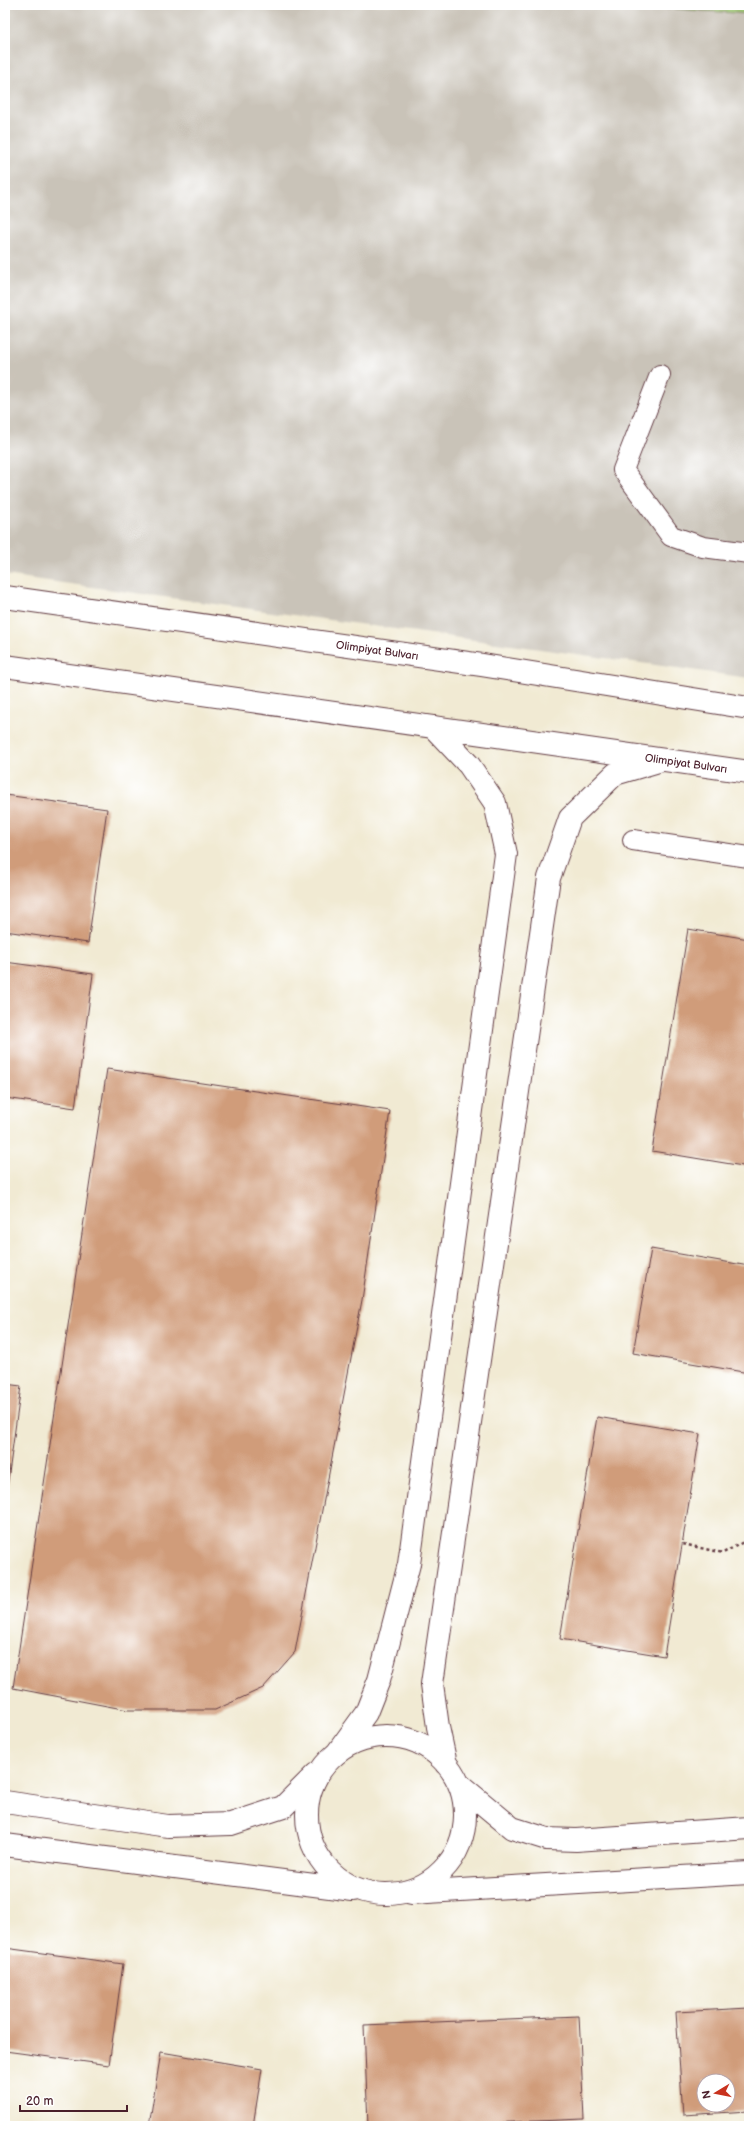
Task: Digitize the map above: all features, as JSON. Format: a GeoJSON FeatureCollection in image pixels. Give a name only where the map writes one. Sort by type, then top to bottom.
{"type":"FeatureCollection","features":[{"type":"Feature","properties":{"kind":"street","name":"Olimpiyat Bulvarı"},"geometry":{"type":"LineString","coordinates":[[5,597],[482,665],[749,708]]}},
{"type":"Feature","properties":{"kind":"street","name":"Olimpiyat Bulvarı"},"geometry":{"type":"LineString","coordinates":[[5,666],[749,772]]}},
{"type":"Feature","properties":{"kind":"street"},"geometry":{"type":"LineString","coordinates":[[5,1802],[168,1826],[231,1824],[283,1807],[336,1753],[366,1713],[372,1700],[379,1680],[410,1564],[506,854],[495,803],[469,766],[433,727]]}},
{"type":"Feature","properties":{"kind":"street"},"geometry":{"type":"LineString","coordinates":[[446,1764],[438,1727],[432,1684],[550,878],[570,818],[615,774],[662,760]]}},
{"type":"Feature","properties":{"kind":"street"},"geometry":{"type":"LineString","coordinates":[[336,1753],[358,1741],[381,1736],[406,1738],[428,1748],[446,1764],[459,1784],[512,1828],[547,1839],[576,1840],[749,1828]]}},
{"type":"Feature","properties":{"kind":"street"},"geometry":{"type":"LineString","coordinates":[[321,1769],[310,1797],[307,1815],[311,1839],[321,1861],[338,1879],[360,1890]]}},
{"type":"Feature","properties":{"kind":"street"},"geometry":{"type":"LineString","coordinates":[[398,1894],[420,1888],[440,1874],[455,1855],[463,1832],[465,1808],[459,1784]]}},
{"type":"Feature","properties":{"kind":"street"},"geometry":{"type":"LineString","coordinates":[[5,1845],[360,1890],[375,1894],[398,1894],[749,1873]]}},
{"type":"Feature","properties":{"kind":"lane"},"geometry":{"type":"LineString","coordinates":[[660,375],[623,470],[671,536],[703,547],[749,553]]}},
{"type":"Feature","properties":{"kind":"lane"},"geometry":{"type":"LineString","coordinates":[[633,840],[749,857]]}},
{"type":"Feature","properties":{"kind":"path"},"geometry":{"type":"LineString","coordinates":[[683,1544],[723,1553],[749,1539]]}},
{"type":"Feature","properties":{"kind":"shaded area"},"geometry":{"type":"Polygon","coordinates":[[[5,5],[620,5],[749,14],[749,678],[5,575],[5,5]]]}},
{"type":"Feature","properties":{"kind":"green space"},"geometry":{"type":"Polygon","coordinates":[[[620,5],[749,5],[749,14],[620,5]]]}},
{"type":"Feature","properties":{"kind":"building"},"geometry":{"type":"Polygon","coordinates":[[[5,795],[107,809],[88,943],[5,931],[5,795]]]}},
{"type":"Feature","properties":{"kind":"building"},"geometry":{"type":"Polygon","coordinates":[[[688,929],[749,939],[749,1167],[652,1151],[688,929]]]}},
{"type":"Feature","properties":{"kind":"building"},"geometry":{"type":"Polygon","coordinates":[[[5,962],[93,974],[75,1108],[5,1098],[5,962]]]}},
{"type":"Feature","properties":{"kind":"building"},"geometry":{"type":"Polygon","coordinates":[[[107,1069],[390,1111],[362,1300],[295,1652],[263,1688],[215,1710],[128,1710],[13,1688],[107,1069]]]}},
{"type":"Feature","properties":{"kind":"building"},"geometry":{"type":"Polygon","coordinates":[[[651,1249],[749,1266],[749,1373],[633,1353],[651,1249]]]}},
{"type":"Feature","properties":{"kind":"building"},"geometry":{"type":"Polygon","coordinates":[[[5,1384],[21,1386],[6,1495],[5,1495],[5,1384]]]}},
{"type":"Feature","properties":{"kind":"building"},"geometry":{"type":"Polygon","coordinates":[[[597,1417],[700,1434],[664,1656],[560,1639],[597,1417]]]}},
{"type":"Feature","properties":{"kind":"building"},"geometry":{"type":"Polygon","coordinates":[[[5,1948],[123,1964],[109,2065],[5,2051],[5,1948]]]}},
{"type":"Feature","properties":{"kind":"building"},"geometry":{"type":"Polygon","coordinates":[[[749,2008],[749,2111],[736,2112],[736,2073],[696,2073],[696,2113],[716,2113],[683,2115],[676,2012],[749,2008]]]}},
{"type":"Feature","properties":{"kind":"building"},"geometry":{"type":"Polygon","coordinates":[[[579,2016],[584,2119],[418,2126],[368,2126],[364,2025],[579,2016]]]}},
{"type":"Feature","properties":{"kind":"building"},"geometry":{"type":"Polygon","coordinates":[[[161,2052],[262,2069],[253,2126],[149,2126],[161,2052]]]}}]}
